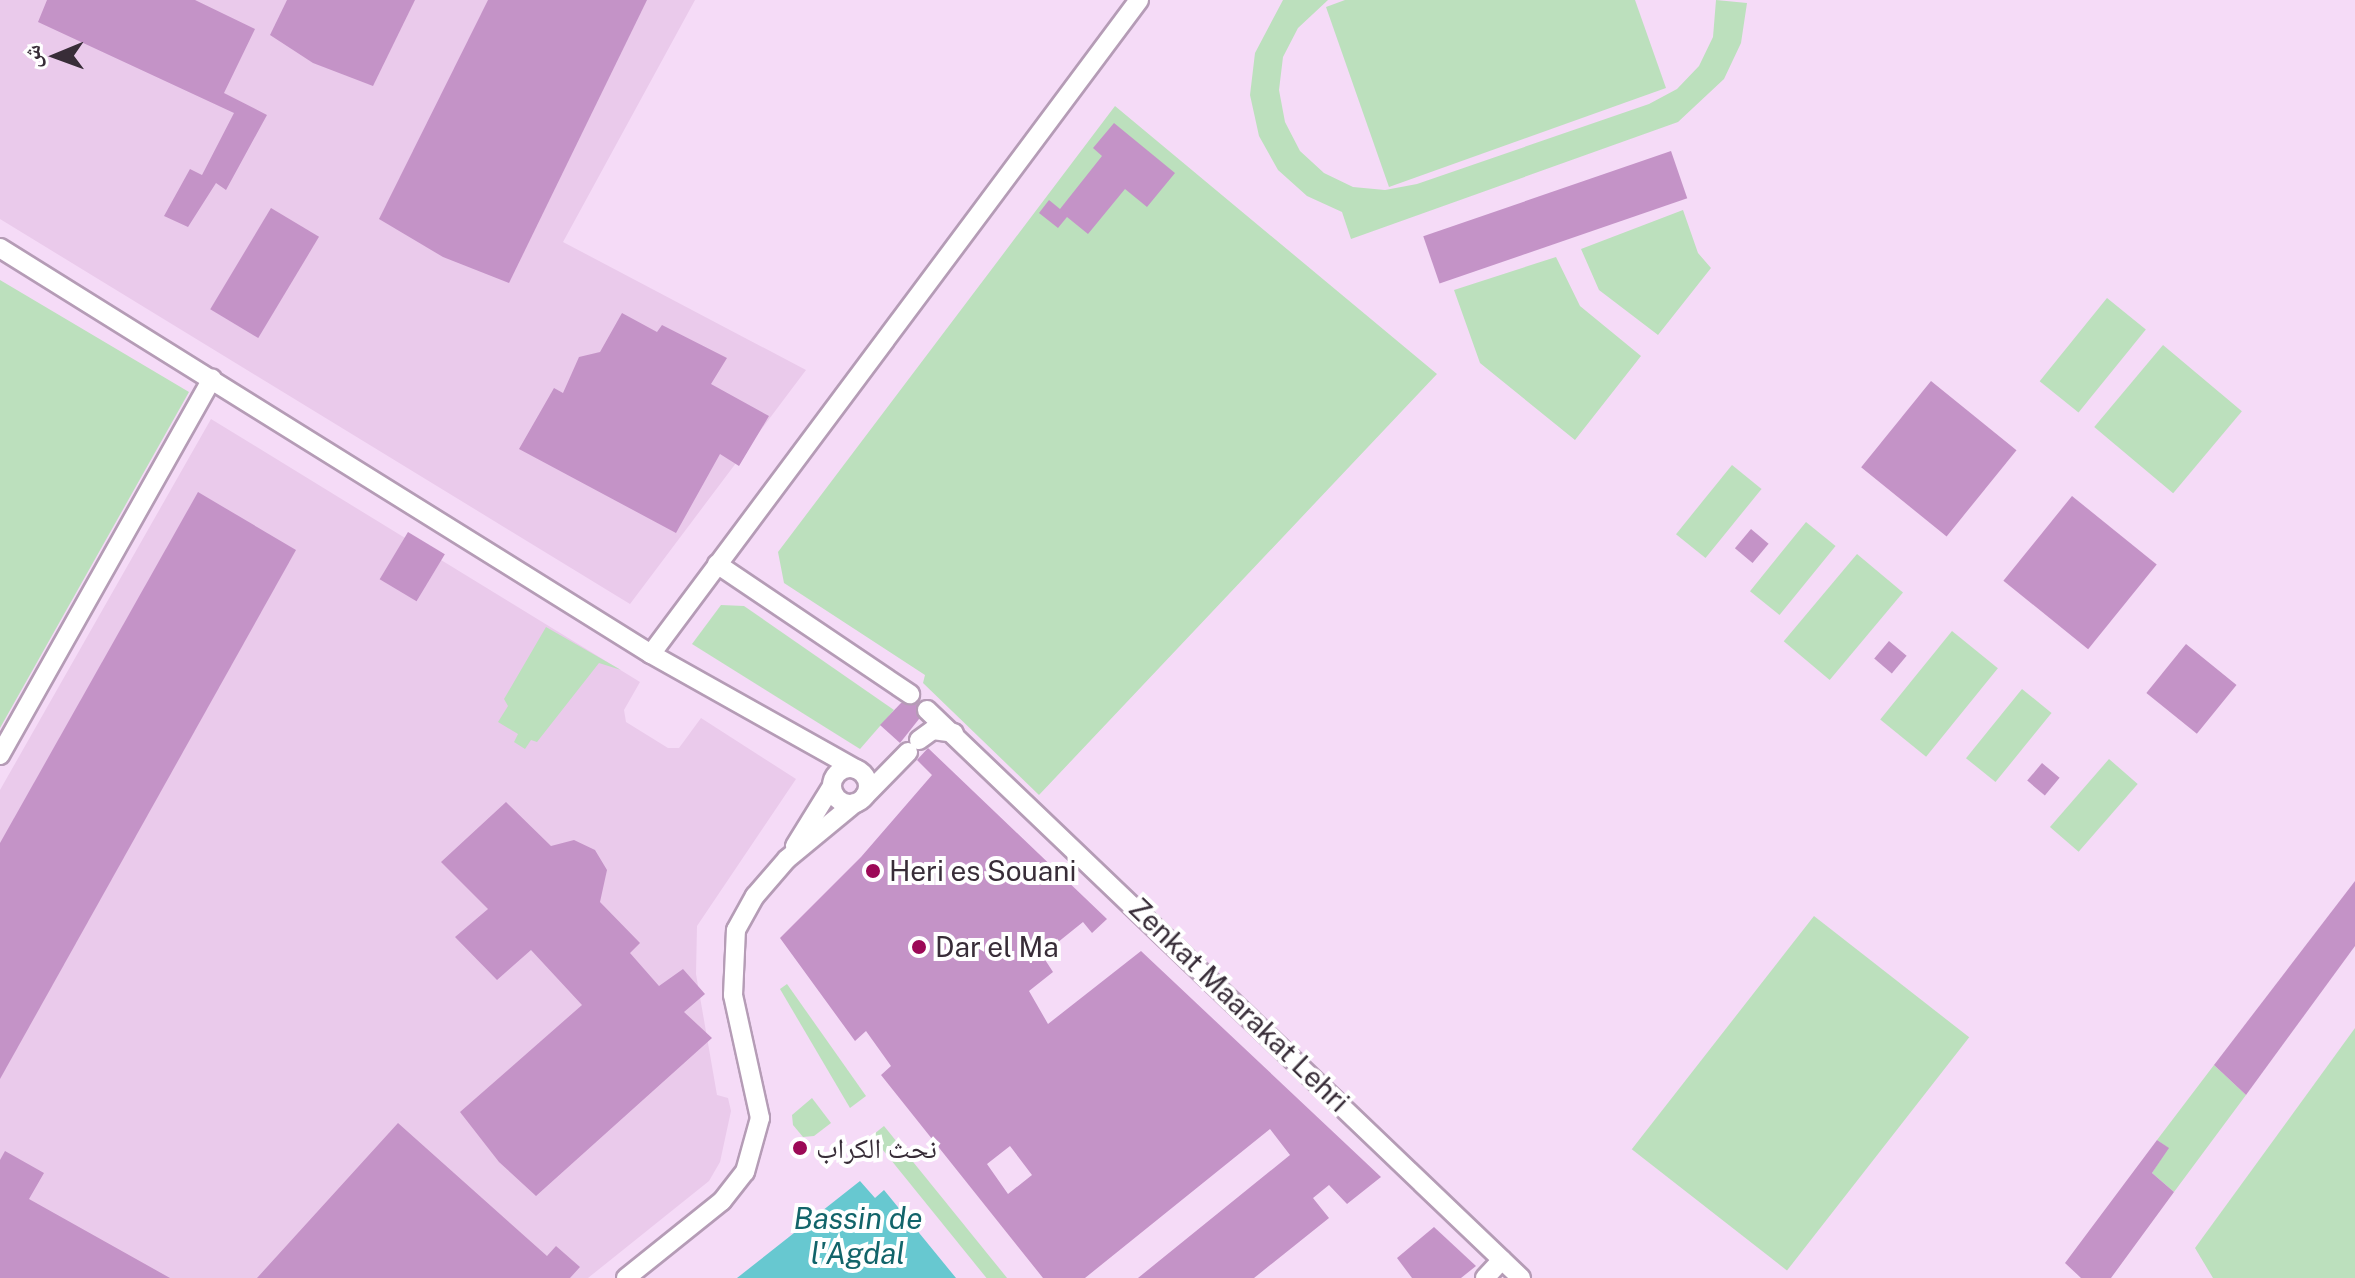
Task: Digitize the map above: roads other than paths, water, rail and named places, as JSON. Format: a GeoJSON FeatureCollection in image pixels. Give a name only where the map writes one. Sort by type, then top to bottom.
{"type":"FeatureCollection","features":[{"type":"Feature","properties":{"kind":"street"},"geometry":{"type":"LineString","coordinates":[[651,654],[1139,0]]}},
{"type":"Feature","properties":{"kind":"street"},"geometry":{"type":"LineString","coordinates":[[0,248],[651,654],[805,744],[856,769],[867,781],[859,800]]}},
{"type":"Feature","properties":{"kind":"street"},"geometry":{"type":"LineString","coordinates":[[0,755],[212,379]]}},
{"type":"Feature","properties":{"kind":"street"},"geometry":{"type":"LineString","coordinates":[[717,564],[910,694]]}},
{"type":"Feature","properties":{"kind":"street","name":"Zenkat Maarakat Lehri"},"geometry":{"type":"LineString","coordinates":[[927,710],[956,733],[1521,1278]]}},
{"type":"Feature","properties":{"kind":"street"},"geometry":{"type":"LineString","coordinates":[[787,859],[859,800],[933,730],[956,733]]}},
{"type":"Feature","properties":{"kind":"street"},"geometry":{"type":"LineString","coordinates":[[805,744],[839,800],[859,800]]}},
{"type":"Feature","properties":{"kind":"street"},"geometry":{"type":"LineString","coordinates":[[626,1278],[722,1201],[753,1154],[760,1118],[733,995],[732,950],[744,914],[787,859],[839,771],[856,769]]}},
{"type":"Feature","properties":{"kind":"street"},"geometry":{"type":"LineString","coordinates":[[1485,1278],[1502,1260]]}},
{"type":"Feature","properties":{"kind":"water","name":"Bassin de l'Agdal"},"geometry":{"type":"Polygon","coordinates":[[[860,1181],[875,1198],[884,1190],[956,1278],[737,1278],[860,1181]]]}},
{"type":"Feature","properties":{"kind":"place","name":"Heri es Souani"},"geometry":{"type":"Point","coordinates":[873,871]}},
{"type":"Feature","properties":{"kind":"place","name":"Dar el Ma"},"geometry":{"type":"Point","coordinates":[919,947]}},
{"type":"Feature","properties":{"kind":"place","name":"نحث الكراب"},"geometry":{"type":"Point","coordinates":[800,1148]}}]}
